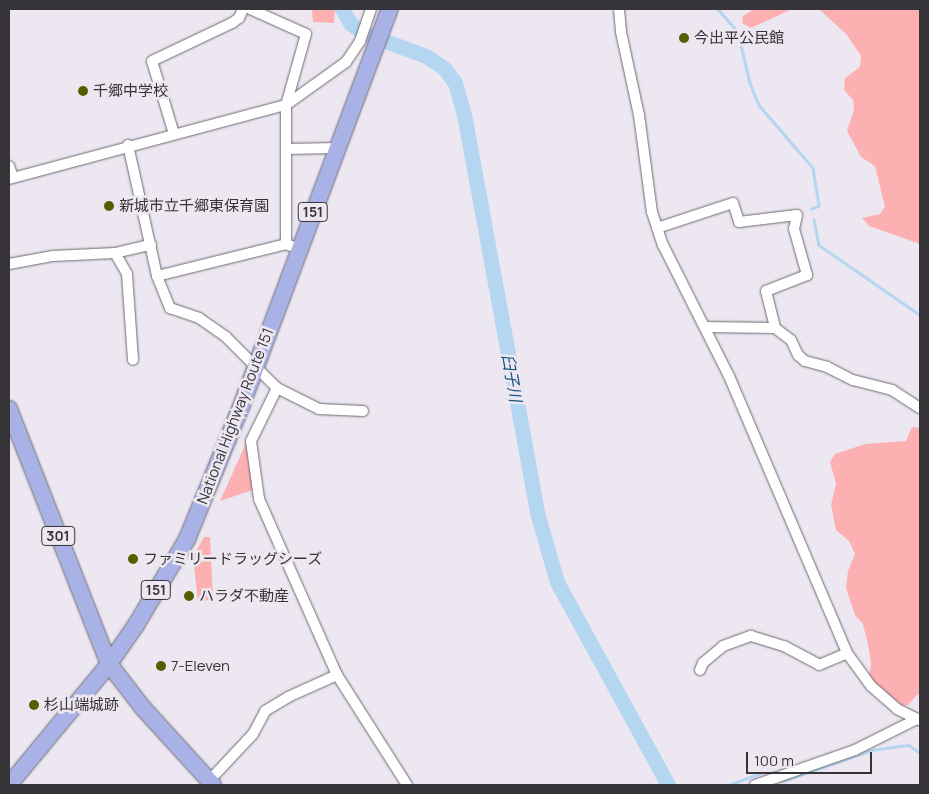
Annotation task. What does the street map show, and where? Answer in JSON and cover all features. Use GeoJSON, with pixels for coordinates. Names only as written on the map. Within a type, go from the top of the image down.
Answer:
{"type":"FeatureCollection","features":[{"type":"Feature","properties":{"kind":"highway","name":"National Highway Route 151"},"geometry":{"type":"LineString","coordinates":[[9,785],[109,664],[136,625],[187,539],[254,367],[292,246],[337,148],[390,9]]}},
{"type":"Feature","properties":{"kind":"highway","name":"301"},"geometry":{"type":"LineString","coordinates":[[9,409],[109,664],[143,708],[211,783]]}},
{"type":"Feature","properties":{"kind":"street"},"geometry":{"type":"LineString","coordinates":[[174,134],[152,61],[232,22],[239,18],[243,9]]}},
{"type":"Feature","properties":{"kind":"street"},"geometry":{"type":"LineString","coordinates":[[157,276],[292,246],[286,149],[286,105],[306,34],[250,9]]}},
{"type":"Feature","properties":{"kind":"street"},"geometry":{"type":"LineString","coordinates":[[619,9],[657,228],[705,327],[764,457],[847,653],[870,686],[897,709],[919,719]]}},
{"type":"Feature","properties":{"kind":"street"},"geometry":{"type":"LineString","coordinates":[[9,166],[11,178],[128,145],[286,105],[346,62],[360,41],[370,14]]}},
{"type":"Feature","properties":{"kind":"street"},"geometry":{"type":"LineString","coordinates":[[128,145],[157,276],[170,308],[199,318],[226,337],[276,388],[319,409],[362,411]]}},
{"type":"Feature","properties":{"kind":"street"},"geometry":{"type":"LineString","coordinates":[[286,149],[337,148]]}},
{"type":"Feature","properties":{"kind":"street"},"geometry":{"type":"LineString","coordinates":[[657,228],[733,203],[739,222],[797,215],[794,229],[807,275],[766,292],[775,328],[790,340],[798,355],[805,361],[827,367],[853,380],[892,390],[920,408]]}},
{"type":"Feature","properties":{"kind":"street"},"geometry":{"type":"LineString","coordinates":[[9,264],[53,256],[115,253],[151,245]]}},
{"type":"Feature","properties":{"kind":"street"},"geometry":{"type":"LineString","coordinates":[[115,253],[127,274],[134,360]]}},
{"type":"Feature","properties":{"kind":"street"},"geometry":{"type":"LineString","coordinates":[[705,327],[775,328]]}},
{"type":"Feature","properties":{"kind":"street"},"geometry":{"type":"LineString","coordinates":[[276,388],[251,441],[259,499],[337,675],[407,785]]}},
{"type":"Feature","properties":{"kind":"street"},"geometry":{"type":"LineString","coordinates":[[700,670],[703,662],[723,646],[744,637],[784,646],[819,665],[847,653]]}},
{"type":"Feature","properties":{"kind":"street"},"geometry":{"type":"LineString","coordinates":[[211,783],[253,734],[265,711],[288,696],[337,675]]}},
{"type":"Feature","properties":{"kind":"street"},"geometry":{"type":"LineString","coordinates":[[755,785],[855,750],[919,719]]}},
{"type":"Feature","properties":{"kind":"shaded area"},"geometry":{"type":"Polygon","coordinates":[[[312,9],[335,9],[334,23],[313,22],[312,9]]]}},
{"type":"Feature","properties":{"kind":"shaded area"},"geometry":{"type":"Polygon","coordinates":[[[754,9],[792,9],[751,28],[742,23],[743,16],[754,9]]]}},
{"type":"Feature","properties":{"kind":"shaded area"},"geometry":{"type":"Polygon","coordinates":[[[819,9],[920,9],[920,244],[869,226],[862,218],[880,214],[885,207],[875,166],[861,157],[847,131],[854,110],[853,100],[844,90],[845,78],[860,67],[861,56],[847,35],[819,9]]]}},
{"type":"Feature","properties":{"kind":"shaded area"},"geometry":{"type":"Polygon","coordinates":[[[912,427],[920,428],[920,695],[918,694],[908,705],[898,706],[868,679],[871,665],[863,624],[855,615],[846,588],[848,571],[855,554],[849,541],[836,530],[831,505],[836,484],[830,462],[835,454],[865,444],[906,441],[912,427]]]}},
{"type":"Feature","properties":{"kind":"shaded area"},"geometry":{"type":"Polygon","coordinates":[[[247,441],[253,490],[220,501],[247,441]]]}},
{"type":"Feature","properties":{"kind":"shaded area"},"geometry":{"type":"Polygon","coordinates":[[[204,537],[210,537],[213,599],[198,602],[193,557],[204,537]]]}},
{"type":"Feature","properties":{"kind":"waterway","name":"臼子川"},"geometry":{"type":"LineString","coordinates":[[342,9],[351,24],[364,33],[426,56],[445,69],[455,83],[464,114],[538,516],[557,582],[668,785]]}},
{"type":"Feature","properties":{"kind":"waterway"},"geometry":{"type":"LineString","coordinates":[[718,9],[738,32],[750,83],[759,105],[813,168],[819,206],[812,209]]}},
{"type":"Feature","properties":{"kind":"waterway"},"geometry":{"type":"LineString","coordinates":[[814,220],[819,245],[920,315]]}},
{"type":"Feature","properties":{"kind":"waterway"},"geometry":{"type":"LineString","coordinates":[[782,781],[872,750],[909,745],[920,753]]}},
{"type":"Feature","properties":{"kind":"waterway"},"geometry":{"type":"LineString","coordinates":[[729,785],[761,773]]}},
{"type":"Feature","properties":{"kind":"place","name":"今出平公民館"},"geometry":{"type":"Point","coordinates":[684,38]}},
{"type":"Feature","properties":{"kind":"place","name":"千郷中学校"},"geometry":{"type":"Point","coordinates":[83,91]}},
{"type":"Feature","properties":{"kind":"place","name":"新城市立千郷東保育園"},"geometry":{"type":"Point","coordinates":[109,206]}},
{"type":"Feature","properties":{"kind":"place","name":"ファミリードラッグシーズ"},"geometry":{"type":"Point","coordinates":[133,559]}},
{"type":"Feature","properties":{"kind":"place","name":"ハラダ不動産"},"geometry":{"type":"Point","coordinates":[189,596]}},
{"type":"Feature","properties":{"kind":"place","name":"7-Eleven"},"geometry":{"type":"Point","coordinates":[161,666]}},
{"type":"Feature","properties":{"kind":"place","name":"杉山端城跡"},"geometry":{"type":"Point","coordinates":[34,705]}}]}
